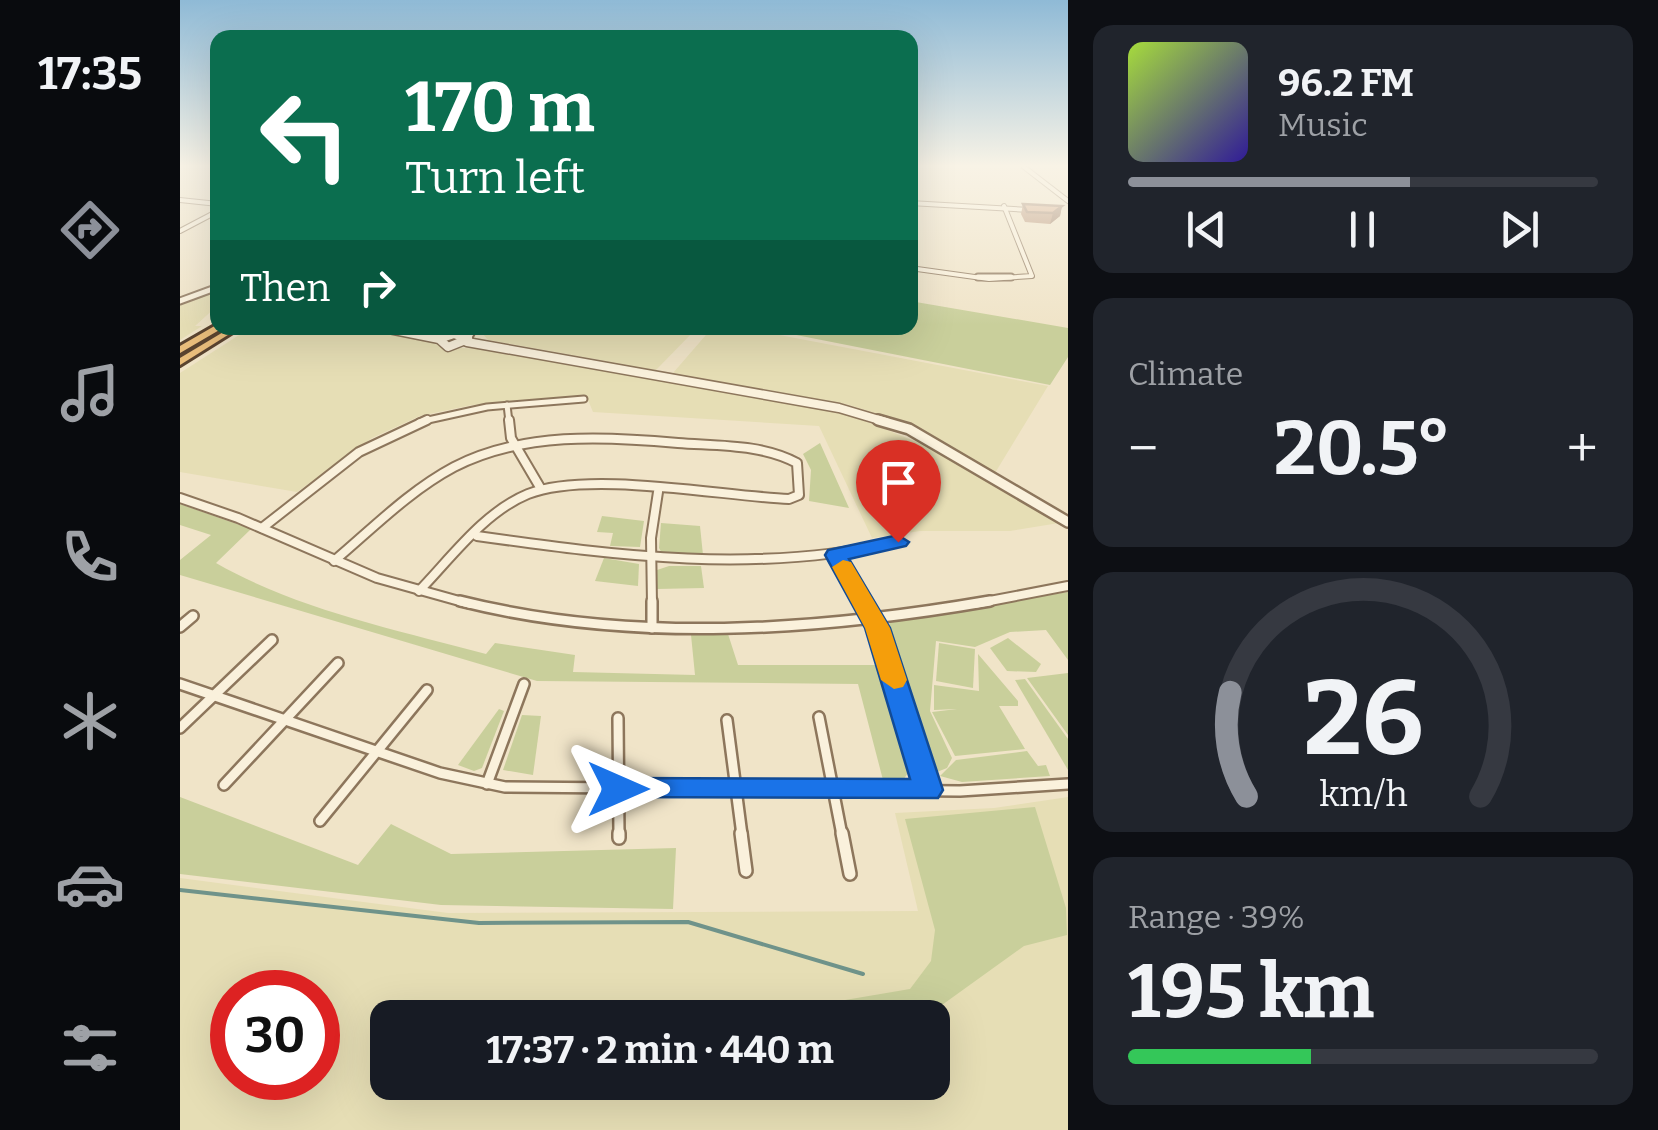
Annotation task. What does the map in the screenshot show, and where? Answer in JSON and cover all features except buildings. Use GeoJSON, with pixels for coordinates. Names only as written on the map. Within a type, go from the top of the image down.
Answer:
{"type":"FeatureCollection","features":[{"type":"Feature","properties":{"kind":"highway"},"geometry":{"type":"LineString","coordinates":[[180,350],[210,332]]}},
{"type":"Feature","properties":{"kind":"highway"},"geometry":{"type":"LineString","coordinates":[[180,362],[224,335]]}},
{"type":"Feature","properties":{"kind":"street"},"geometry":{"type":"LineString","coordinates":[[918,269],[989,279],[1032,276],[1009,220]]}},
{"type":"Feature","properties":{"kind":"street"},"geometry":{"type":"LineString","coordinates":[[180,301],[210,290]]}},
{"type":"Feature","properties":{"kind":"street"},"geometry":{"type":"LineString","coordinates":[[419,335],[439,339],[451,335]]}},
{"type":"Feature","properties":{"kind":"street"},"geometry":{"type":"LineString","coordinates":[[456,335],[485,346],[839,408],[909,430],[1068,522]]}},
{"type":"Feature","properties":{"kind":"street"},"geometry":{"type":"LineString","coordinates":[[439,339],[444,346],[466,342],[470,335]]}},
{"type":"Feature","properties":{"kind":"street"},"geometry":{"type":"LineString","coordinates":[[262,528],[395,432],[507,405],[584,399]]}},
{"type":"Feature","properties":{"kind":"street"},"geometry":{"type":"LineString","coordinates":[[507,405],[516,446],[541,489]]}},
{"type":"Feature","properties":{"kind":"street"},"geometry":{"type":"LineString","coordinates":[[334,561],[442,474],[482,455],[516,446],[569,439],[775,451],[793,457],[800,473],[798,495],[789,499],[541,489],[510,505],[419,592]]}},
{"type":"Feature","properties":{"kind":"street"},"geometry":{"type":"LineString","coordinates":[[652,628],[651,560],[658,492]]}},
{"type":"Feature","properties":{"kind":"street"},"geometry":{"type":"LineString","coordinates":[[180,498],[419,592],[539,617],[652,628],[873,618],[1068,586]]}},
{"type":"Feature","properties":{"kind":"street"},"geometry":{"type":"LineString","coordinates":[[477,536],[651,560],[836,555],[898,542]]}},
{"type":"Feature","properties":{"kind":"street"},"geometry":{"type":"LineString","coordinates":[[836,555],[873,618],[928,790]]}},
{"type":"Feature","properties":{"kind":"street"},"geometry":{"type":"LineString","coordinates":[[180,627],[193,616]]}},
{"type":"Feature","properties":{"kind":"street"},"geometry":{"type":"LineString","coordinates":[[180,728],[272,640]]}},
{"type":"Feature","properties":{"kind":"street"},"geometry":{"type":"LineString","coordinates":[[224,785],[338,664]]}},
{"type":"Feature","properties":{"kind":"street"},"geometry":{"type":"LineString","coordinates":[[180,684],[377,752],[487,784],[618,789],[928,790],[1068,784]]}},
{"type":"Feature","properties":{"kind":"street"},"geometry":{"type":"LineString","coordinates":[[487,784],[524,684]]}},
{"type":"Feature","properties":{"kind":"street"},"geometry":{"type":"LineString","coordinates":[[320,821],[428,690]]}},
{"type":"Feature","properties":{"kind":"street"},"geometry":{"type":"LineString","coordinates":[[819,717],[850,874]]}},
{"type":"Feature","properties":{"kind":"street"},"geometry":{"type":"LineString","coordinates":[[618,718],[618,838]]}},
{"type":"Feature","properties":{"kind":"street"},"geometry":{"type":"LineString","coordinates":[[726,720],[746,871]]}},
{"type":"Feature","properties":{"kind":"shaded area"},"geometry":{"type":"Polygon","coordinates":[[[210,294],[210,312],[195,326],[202,326],[180,340],[180,305],[210,294]]]}},
{"type":"Feature","properties":{"kind":"shaded area"},"geometry":{"type":"Polygon","coordinates":[[[239,335],[402,335],[441,347],[485,349],[840,411],[944,453],[1059,523],[1010,531],[920,531],[872,538],[819,426],[593,412],[586,395],[472,405],[420,416],[372,438],[297,492],[180,472],[180,373],[239,335]]]}},
{"type":"Feature","properties":{"kind":"shaded area"},"geometry":{"type":"Polygon","coordinates":[[[484,335],[690,335],[656,370],[488,340],[484,335]]]}},
{"type":"Feature","properties":{"kind":"shaded area"},"geometry":{"type":"Polygon","coordinates":[[[706,335],[779,335],[1048,386],[995,473],[917,426],[846,404],[673,373],[706,335]]]}},
{"type":"Feature","properties":{"kind":"shaded area"},"geometry":{"type":"Polygon","coordinates":[[[1068,797],[1068,1130],[180,1130],[180,878],[448,913],[918,911],[895,813],[994,808],[1068,797]]]}},
{"type":"Feature","properties":{"kind":"green space"},"geometry":{"type":"Polygon","coordinates":[[[918,302],[1068,328],[1068,357],[1050,385],[796,335],[918,335],[918,302]]]}},
{"type":"Feature","properties":{"kind":"green space"},"geometry":{"type":"Polygon","coordinates":[[[820,443],[849,508],[809,501],[811,470],[803,454],[820,443]]]}},
{"type":"Feature","properties":{"kind":"green space"},"geometry":{"type":"Polygon","coordinates":[[[180,504],[251,529],[216,563],[247,579],[348,617],[486,654],[495,643],[575,655],[573,672],[695,675],[691,635],[728,634],[738,665],[881,665],[909,771],[904,779],[883,780],[858,684],[537,681],[180,575],[180,560],[211,535],[180,525],[180,504]]]}},
{"type":"Feature","properties":{"kind":"green space"},"geometry":{"type":"Polygon","coordinates":[[[602,516],[644,521],[640,547],[610,546],[613,533],[597,532],[602,516]]]}},
{"type":"Feature","properties":{"kind":"green space"},"geometry":{"type":"Polygon","coordinates":[[[661,523],[700,526],[703,555],[663,555],[659,548],[661,523]]]}},
{"type":"Feature","properties":{"kind":"green space"},"geometry":{"type":"Polygon","coordinates":[[[604,558],[639,564],[638,586],[595,581],[604,558]]]}},
{"type":"Feature","properties":{"kind":"green space"},"geometry":{"type":"Polygon","coordinates":[[[701,566],[704,588],[657,589],[657,570],[701,566]]]}},
{"type":"Feature","properties":{"kind":"green space"},"geometry":{"type":"Polygon","coordinates":[[[1068,592],[1068,660],[1046,630],[1010,632],[975,647],[936,641],[930,711],[952,758],[947,768],[937,772],[930,767],[889,632],[890,622],[1068,592]]]}},
{"type":"Feature","properties":{"kind":"green space"},"geometry":{"type":"Polygon","coordinates":[[[1008,638],[1041,664],[1036,672],[1007,671],[990,648],[1008,638]]]}},
{"type":"Feature","properties":{"kind":"green space"},"geometry":{"type":"Polygon","coordinates":[[[939,643],[975,649],[973,688],[936,681],[939,643]]]}},
{"type":"Feature","properties":{"kind":"green space"},"geometry":{"type":"Polygon","coordinates":[[[978,654],[1018,701],[1018,706],[999,706],[1025,749],[955,756],[932,712],[957,709],[934,710],[934,685],[979,691],[978,654]]]}},
{"type":"Feature","properties":{"kind":"green space"},"geometry":{"type":"Polygon","coordinates":[[[1068,673],[1068,735],[1027,678],[1068,673]]]}},
{"type":"Feature","properties":{"kind":"green space"},"geometry":{"type":"Polygon","coordinates":[[[1025,679],[1068,739],[1068,770],[1015,680],[1025,679]]]}},
{"type":"Feature","properties":{"kind":"green space"},"geometry":{"type":"Polygon","coordinates":[[[499,709],[504,711],[482,768],[474,771],[458,765],[499,709]]]}},
{"type":"Feature","properties":{"kind":"green space"},"geometry":{"type":"Polygon","coordinates":[[[522,715],[541,716],[533,775],[503,770],[522,715]]]}},
{"type":"Feature","properties":{"kind":"green space"},"geometry":{"type":"Polygon","coordinates":[[[1027,751],[1038,766],[1046,765],[1050,776],[962,782],[940,776],[956,760],[1027,751]]]}},
{"type":"Feature","properties":{"kind":"green space"},"geometry":{"type":"Polygon","coordinates":[[[180,797],[358,865],[391,824],[451,854],[676,848],[673,909],[441,905],[180,874],[180,797]]]}},
{"type":"Feature","properties":{"kind":"green space"},"geometry":{"type":"Polygon","coordinates":[[[1035,807],[1066,908],[1067,935],[1024,946],[949,1000],[845,1000],[910,989],[931,961],[935,930],[905,819],[1035,807]]]}},
{"type":"Feature","properties":{"kind":"waterway"},"geometry":{"type":"LineString","coordinates":[[180,890],[479,923],[688,922],[863,974]]}},
{"type":"Feature","properties":{"kind":"slow traffic"},"geometry":{"type":"LineString","coordinates":[[843,567],[878,628],[894,680]]}},
{"type":"Feature","properties":{"kind":"route"},"geometry":{"type":"LineString","coordinates":[[618,789],[928,790],[878,628],[836,555],[898,542]]}}]}
